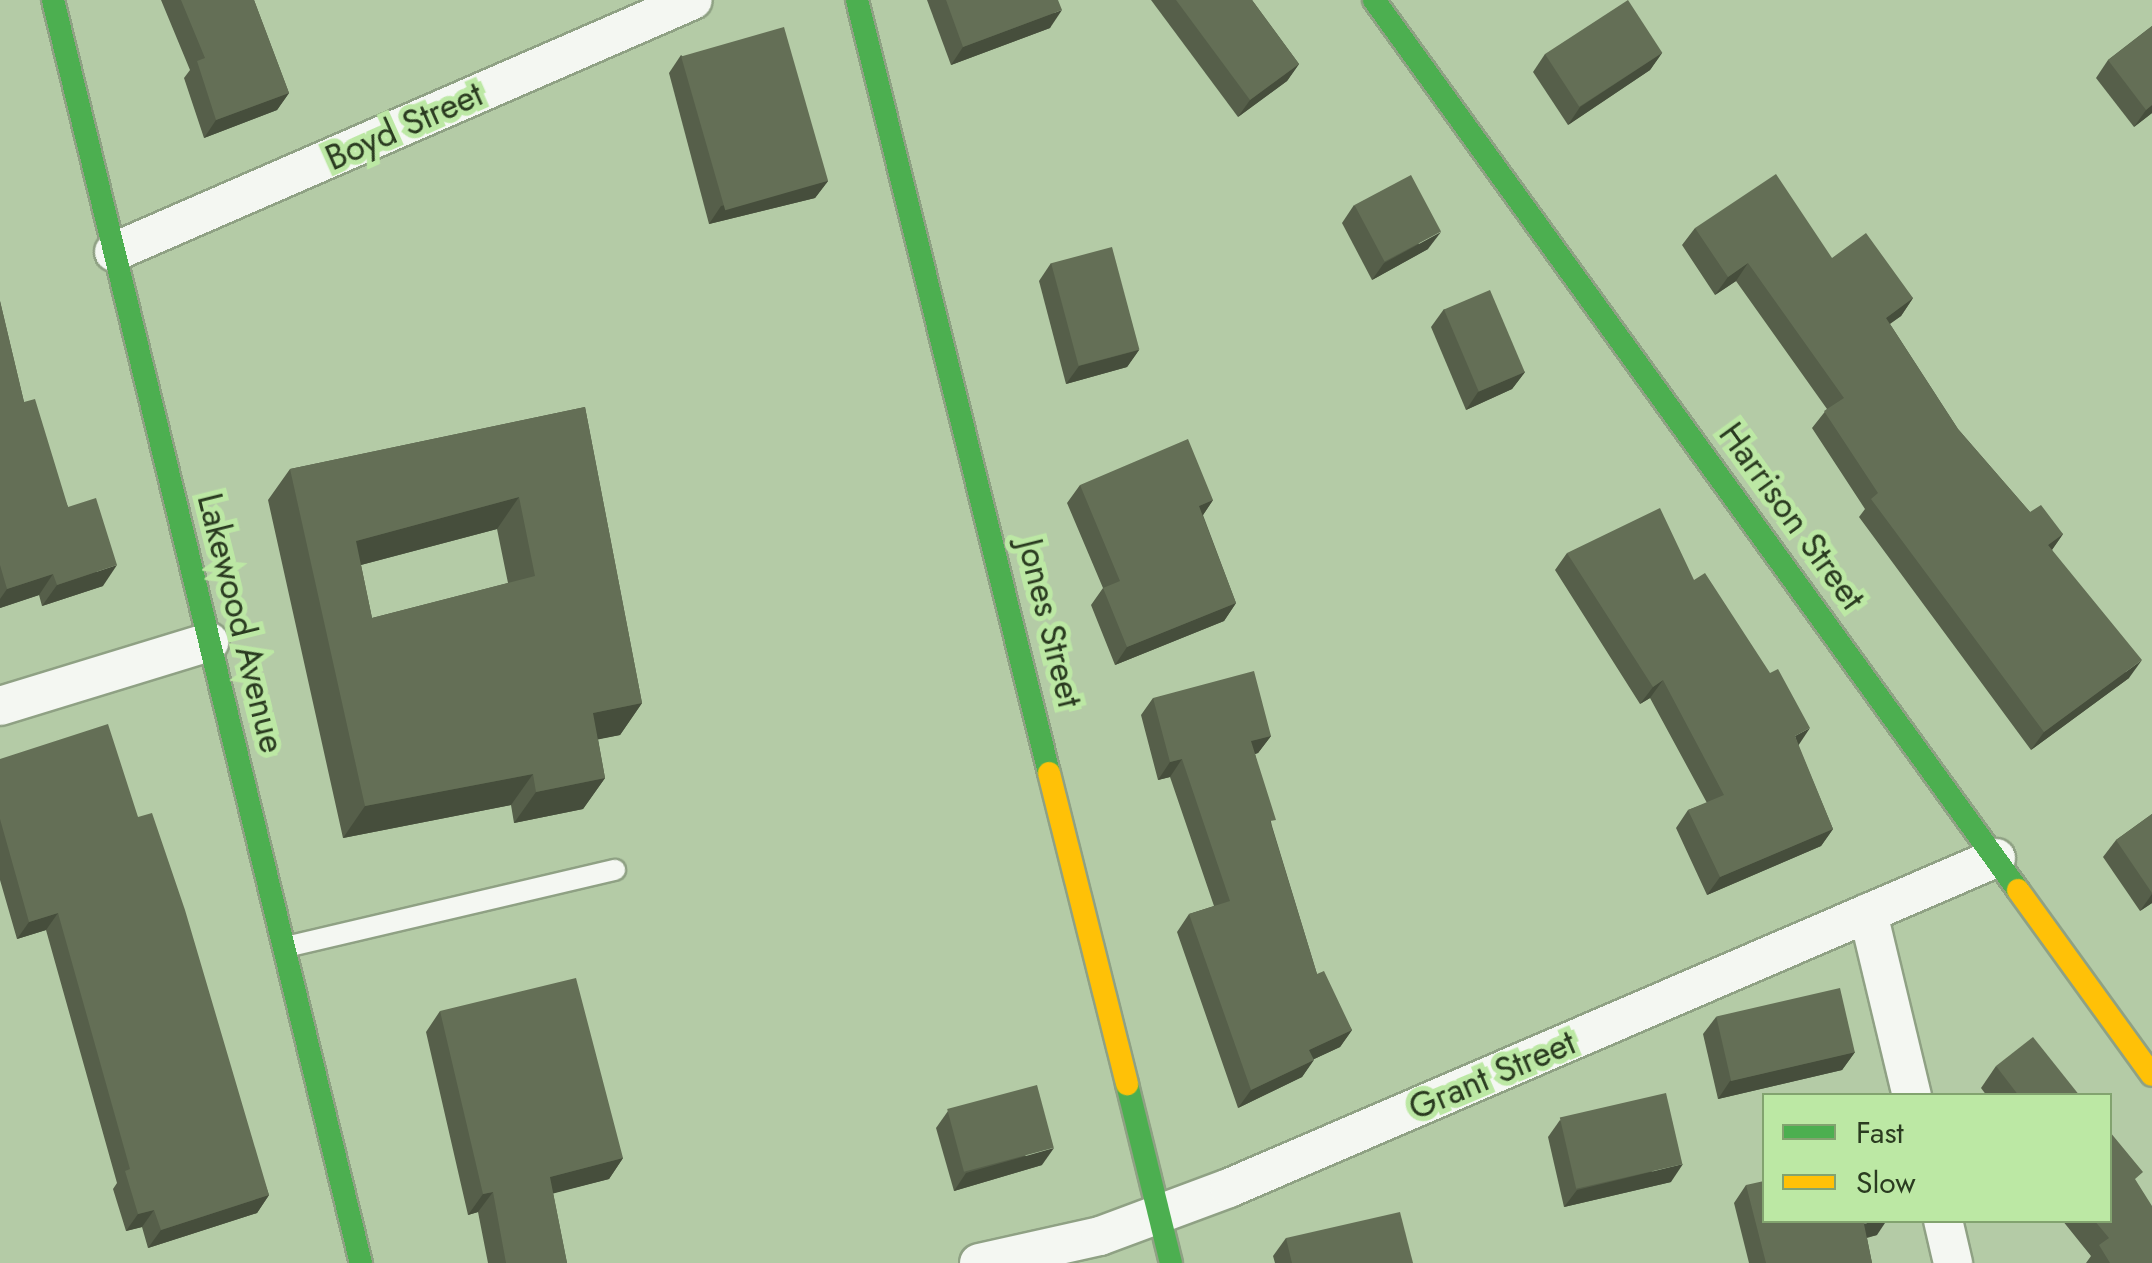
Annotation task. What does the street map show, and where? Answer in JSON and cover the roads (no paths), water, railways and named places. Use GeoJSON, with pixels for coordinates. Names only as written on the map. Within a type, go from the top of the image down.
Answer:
{"type":"FeatureCollection","features":[{"type":"Feature","properties":{"kind":"street","name":"Lakewood Avenue"},"geometry":{"type":"LineString","coordinates":[[53,0],[362,1263]]}},
{"type":"Feature","properties":{"kind":"street","name":"Boyd Street"},"geometry":{"type":"LineString","coordinates":[[114,252],[693,0]]}},
{"type":"Feature","properties":{"kind":"street","name":"Jones Street"},"geometry":{"type":"LineString","coordinates":[[857,0],[1171,1263]]}},
{"type":"Feature","properties":{"kind":"street","name":"Harrison Street"},"geometry":{"type":"LineString","coordinates":[[1374,0],[2152,1075]]}},
{"type":"Feature","properties":{"kind":"street"},"geometry":{"type":"LineString","coordinates":[[0,706],[209,642]]}},
{"type":"Feature","properties":{"kind":"street","name":"Grant Street"},"geometry":{"type":"LineString","coordinates":[[979,1263],[1160,1216],[1996,858]]}},
{"type":"Feature","properties":{"kind":"street"},"geometry":{"type":"LineString","coordinates":[[1868,913],[1911,1093]]}},
{"type":"Feature","properties":{"kind":"street"},"geometry":{"type":"LineString","coordinates":[[1944,1223],[1953,1263]]}},
{"type":"Feature","properties":{"kind":"lane"},"geometry":{"type":"LineString","coordinates":[[284,948],[614,870]]}}]}
